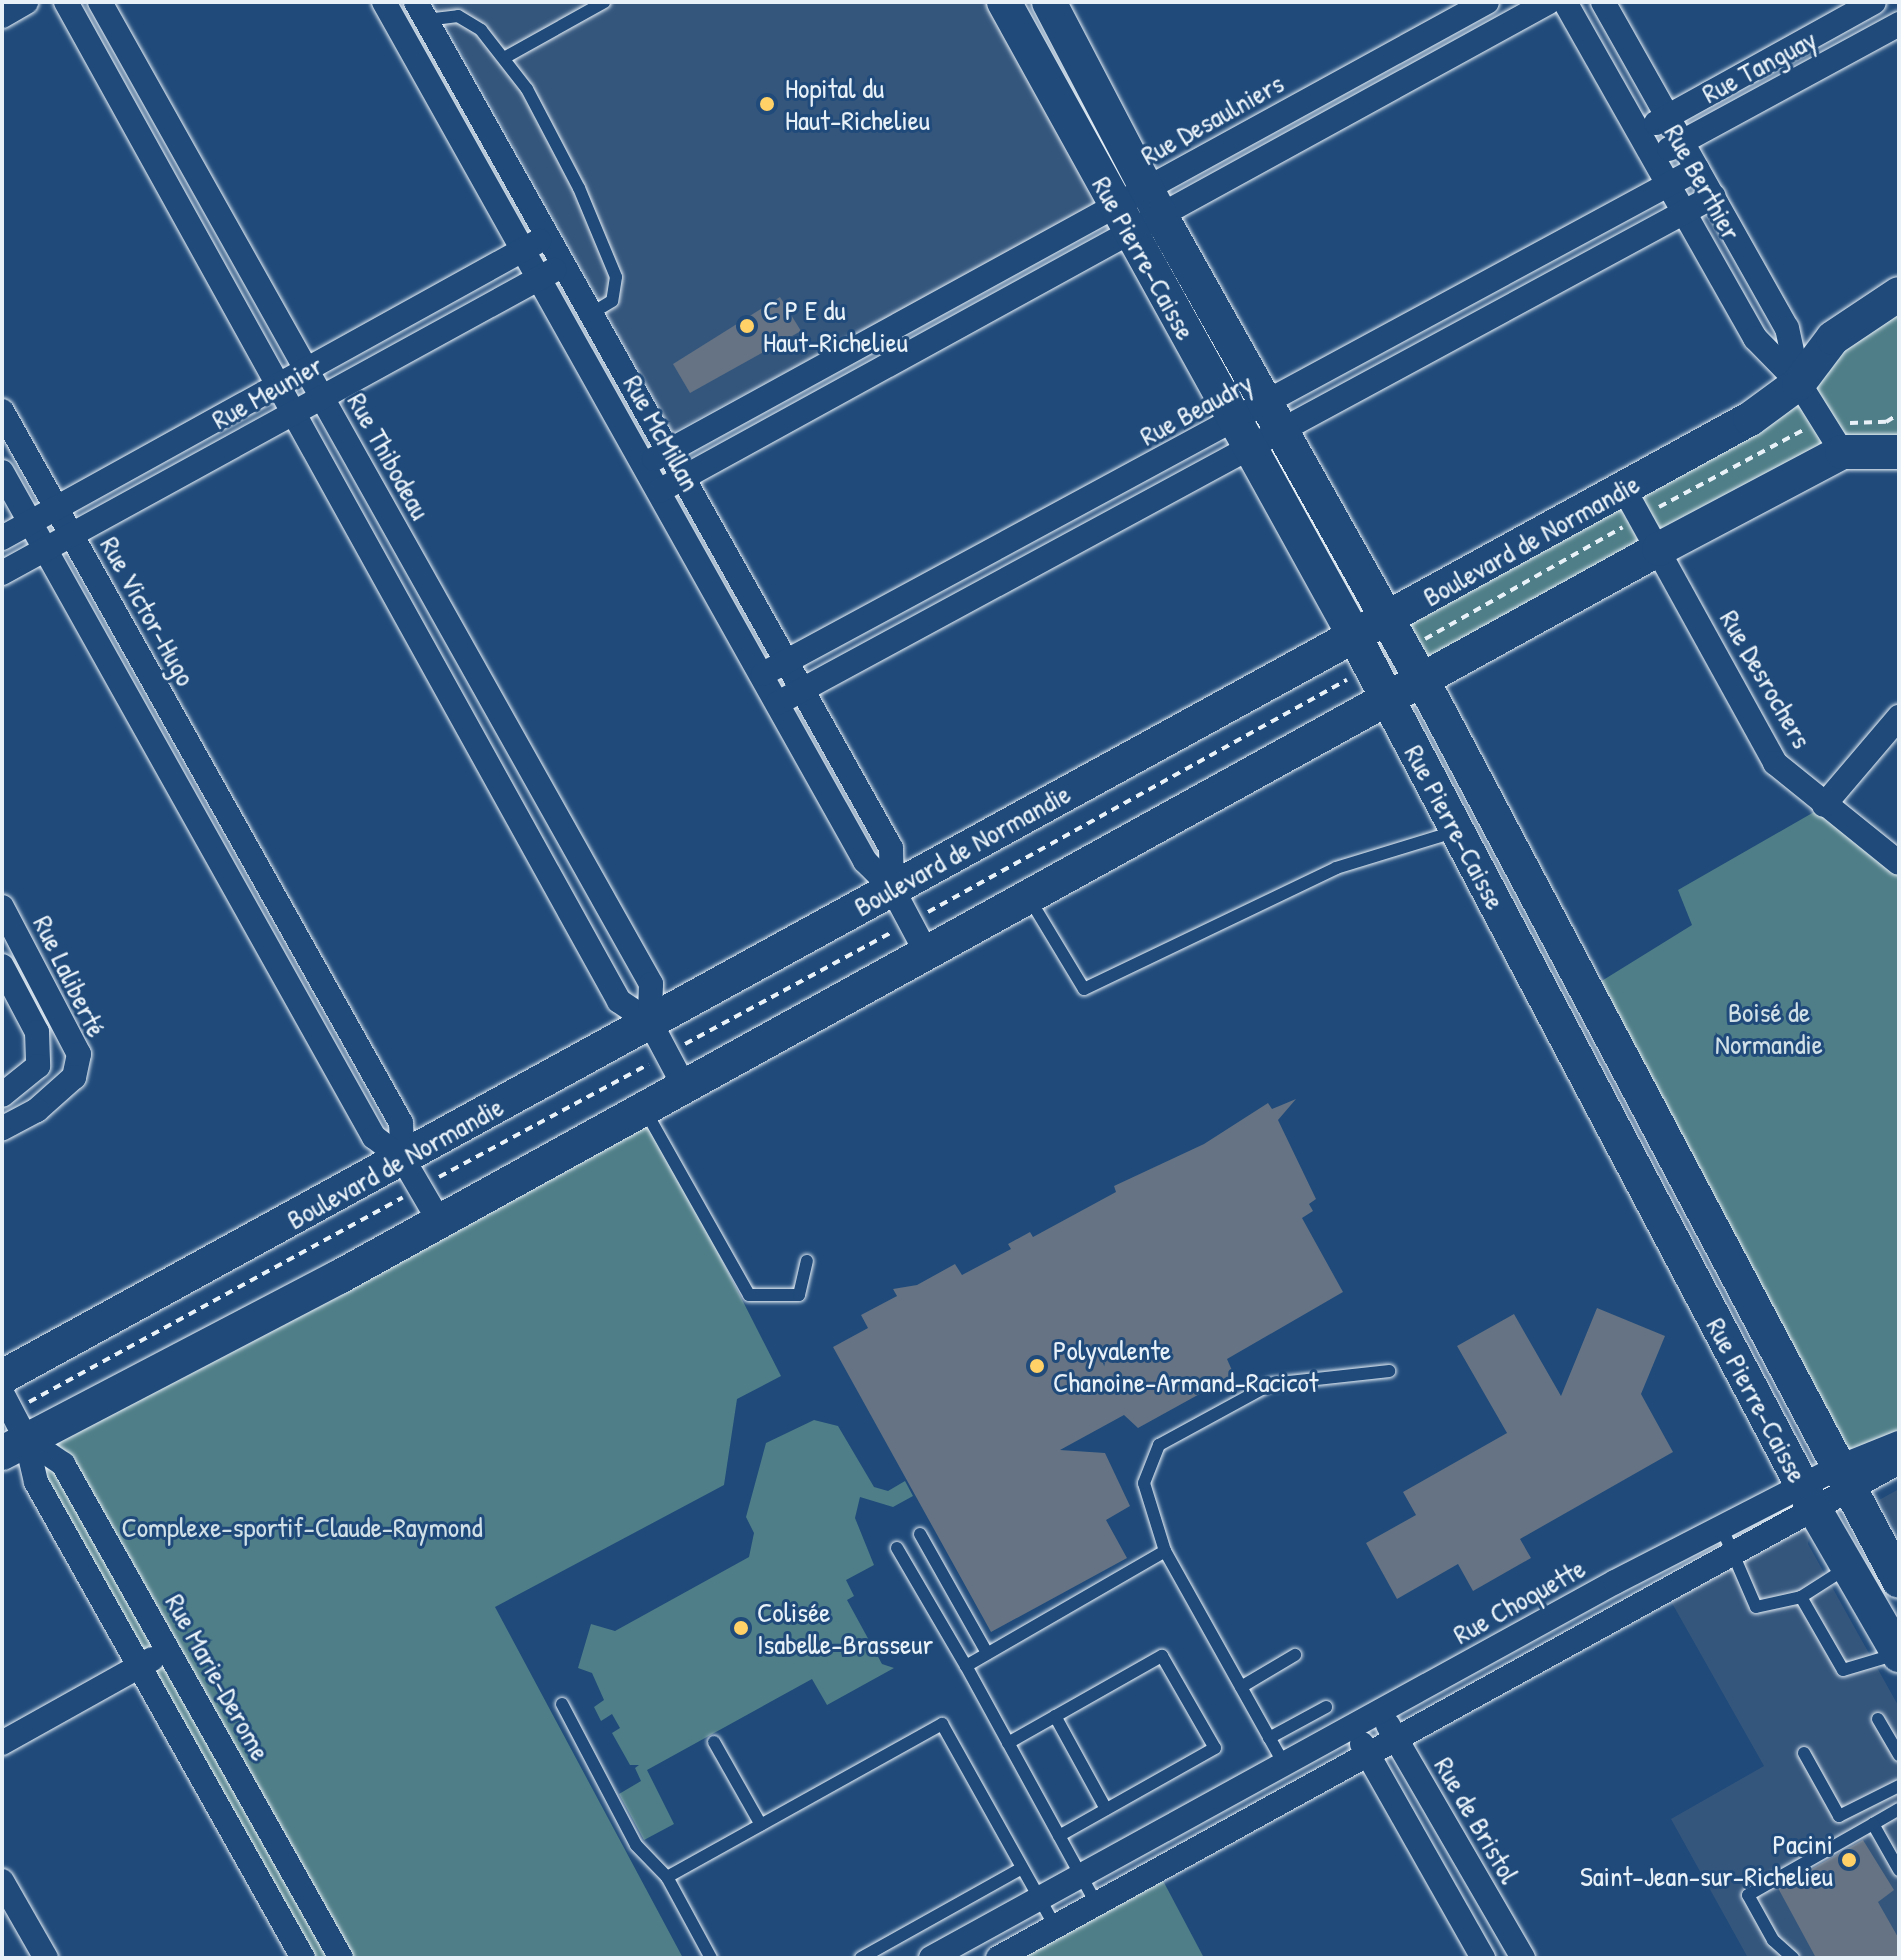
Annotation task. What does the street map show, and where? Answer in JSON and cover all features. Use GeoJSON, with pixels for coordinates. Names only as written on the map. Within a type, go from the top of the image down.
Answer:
{"type":"FeatureCollection","features":[{"type":"Feature","properties":{"kind":"street"},"geometry":{"type":"LineString","coordinates":[[2,16],[26,2]]}},
{"type":"Feature","properties":{"kind":"street","name":"Rue Thibodeau"},"geometry":{"type":"LineString","coordinates":[[66,2],[619,1001],[650,1022],[684,1086]]}},
{"type":"Feature","properties":{"kind":"street","name":"Rue Thibodeau"},"geometry":{"type":"LineString","coordinates":[[100,2],[651,984],[650,1022]]}},
{"type":"Feature","properties":{"kind":"street","name":"Rue McMillan"},"geometry":{"type":"LineString","coordinates":[[384,2],[536,243]]}},
{"type":"Feature","properties":{"kind":"street","name":"Rue Pierre-Caisse"},"geometry":{"type":"LineString","coordinates":[[1004,2],[1122,221],[1371,667],[1808,1498],[1898,1654]]}},
{"type":"Feature","properties":{"kind":"street","name":"Rue Pierre-Caisse"},"geometry":{"type":"LineString","coordinates":[[1049,2],[1154,203],[1413,664],[1899,1581]]}},
{"type":"Feature","properties":{"kind":"street","name":"Rue Desaulniers"},"geometry":{"type":"LineString","coordinates":[[659,491],[922,345],[1154,203],[1375,62],[1487,2]]}},
{"type":"Feature","properties":{"kind":"street","name":"Rue Desaulniers"},"geometry":{"type":"LineString","coordinates":[[1154,203],[1389,89],[1549,2]]}},
{"type":"Feature","properties":{"kind":"street","name":"Rue Berthier"},"geometry":{"type":"LineString","coordinates":[[1565,2],[1755,338],[1799,383],[1834,438]]}},
{"type":"Feature","properties":{"kind":"street","name":"Rue Berthier"},"geometry":{"type":"LineString","coordinates":[[1603,2],[1787,328],[1799,383]]}},
{"type":"Feature","properties":{"kind":"street","name":"Rue Tanguay"},"geometry":{"type":"LineString","coordinates":[[1640,133],[1876,2],[1896,26],[1653,157]]}},
{"type":"Feature","properties":{"kind":"street","name":"Rue McMillan"},"geometry":{"type":"LineString","coordinates":[[421,11],[551,272],[579,321],[669,451],[789,660],[891,848],[892,888]]}},
{"type":"Feature","properties":{"kind":"street"},"geometry":{"type":"LineString","coordinates":[[1375,62],[1389,89]]}},
{"type":"Feature","properties":{"kind":"street"},"geometry":{"type":"LineString","coordinates":[[153,162],[180,148]]}},
{"type":"Feature","properties":{"kind":"street","name":"Rue Beaudry"},"geometry":{"type":"LineString","coordinates":[[1274,418],[1428,317],[1697,169]]}},
{"type":"Feature","properties":{"kind":"street","name":"Rue Beaudry"},"geometry":{"type":"LineString","coordinates":[[763,674],[990,551],[1274,418],[1442,344],[1684,209],[1714,196]]}},
{"type":"Feature","properties":{"kind":"street","name":"Rue Desaulniers"},"geometry":{"type":"LineString","coordinates":[[645,464],[910,321],[1122,221]]}},
{"type":"Feature","properties":{"kind":"street","name":"Rue Meunier"},"geometry":{"type":"LineString","coordinates":[[2,538],[279,388],[536,243]]}},
{"type":"Feature","properties":{"kind":"street"},"geometry":{"type":"LineString","coordinates":[[1533,258],[1547,285]]}},
{"type":"Feature","properties":{"kind":"street","name":"Rue Meunier"},"geometry":{"type":"LineString","coordinates":[[2,573],[551,272]]}},
{"type":"Feature","properties":{"kind":"street","name":"Boulevard de Normandie"},"geometry":{"type":"LineString","coordinates":[[11,1424],[339,1277],[438,1219],[645,1109],[1027,895],[1371,667],[1387,620],[1632,503],[1799,383],[1833,338],[1899,294]]}},
{"type":"Feature","properties":{"kind":"street"},"geometry":{"type":"LineString","coordinates":[[1428,317],[1442,344]]}},
{"type":"Feature","properties":{"kind":"street","name":"Rue McMillan"},"geometry":{"type":"LineString","coordinates":[[579,321],[659,491],[865,861],[892,888],[926,952]]}},
{"type":"Feature","properties":{"kind":"street","name":"Rue Victor-Hugo"},"geometry":{"type":"LineString","coordinates":[[2,411],[401,1123],[411,1174]]}},
{"type":"Feature","properties":{"kind":"street","name":"Rue Beaudry"},"geometry":{"type":"LineString","coordinates":[[778,703],[1006,580],[1242,435]]}},
{"type":"Feature","properties":{"kind":"street","name":"Boulevard de Normandie"},"geometry":{"type":"LineString","coordinates":[[2,1377],[411,1174],[650,1022],[892,888],[1371,667],[1413,664],[1659,549],[1834,438],[1899,452]]}},
{"type":"Feature","properties":{"kind":"street","name":"Rue Victor-Hugo"},"geometry":{"type":"LineString","coordinates":[[2,472],[374,1137],[411,1174],[438,1219]]}},
{"type":"Feature","properties":{"kind":"street","name":"Rue Desrochers"},"geometry":{"type":"LineString","coordinates":[[1632,503],[1775,763],[1899,863]]}},
{"type":"Feature","properties":{"kind":"street"},"geometry":{"type":"LineString","coordinates":[[990,551],[1006,580]]}},
{"type":"Feature","properties":{"kind":"street"},"geometry":{"type":"LineString","coordinates":[[445,685],[475,669]]}},
{"type":"Feature","properties":{"kind":"street"},"geometry":{"type":"LineString","coordinates":[[1824,805],[1899,717]]}},
{"type":"Feature","properties":{"kind":"street"},"geometry":{"type":"LineString","coordinates":[[1457,831],[1492,812]]}},
{"type":"Feature","properties":{"kind":"street"},"geometry":{"type":"LineString","coordinates":[[217,855],[242,841]]}},
{"type":"Feature","properties":{"kind":"street"},"geometry":{"type":"LineString","coordinates":[[1495,904],[1530,886]]}},
{"type":"Feature","properties":{"kind":"street","name":"Rue Laliberté"},"geometry":{"type":"LineString","coordinates":[[2,907],[66,1024],[79,1054],[75,1073],[37,1110],[2,1129]]}},
{"type":"Feature","properties":{"kind":"street","name":"Rue Laliberté"},"geometry":{"type":"LineString","coordinates":[[2,966],[37,1032],[38,1066],[75,1073]]}},
{"type":"Feature","properties":{"kind":"street"},"geometry":{"type":"LineString","coordinates":[[1553,1013],[1588,996]]}},
{"type":"Feature","properties":{"kind":"street"},"geometry":{"type":"LineString","coordinates":[[2,1095],[38,1066]]}},
{"type":"Feature","properties":{"kind":"street"},"geometry":{"type":"LineString","coordinates":[[1618,1137],[1653,1120]]}},
{"type":"Feature","properties":{"kind":"street"},"geometry":{"type":"LineString","coordinates":[[11,1424],[36,1482],[303,1958]]}},
{"type":"Feature","properties":{"kind":"street","name":"Rue Marie-Derome"},"geometry":{"type":"LineString","coordinates":[[11,1424],[63,1464],[341,1958]]}},
{"type":"Feature","properties":{"kind":"street","name":"Rue Choquette"},"geometry":{"type":"LineString","coordinates":[[998,1958],[1735,1552],[1808,1498],[1843,1480],[1899,1443]]}},
{"type":"Feature","properties":{"kind":"street","name":"Rue Choquette"},"geometry":{"type":"LineString","coordinates":[[1843,1480],[1899,1462]]}},
{"type":"Feature","properties":{"kind":"street","name":"Rue Choquette"},"geometry":{"type":"LineString","coordinates":[[931,1958],[1721,1526],[1808,1498]]}},
{"type":"Feature","properties":{"kind":"street"},"geometry":{"type":"LineString","coordinates":[[2,1743],[168,1650]]}},
{"type":"Feature","properties":{"kind":"street","name":"Rue de Bristol"},"geometry":{"type":"LineString","coordinates":[[1381,1712],[1523,1958]]}},
{"type":"Feature","properties":{"kind":"street"},"geometry":{"type":"LineString","coordinates":[[1351,1727],[1483,1958]]}},
{"type":"Feature","properties":{"kind":"street"},"geometry":{"type":"LineString","coordinates":[[1175,1824],[1190,1853]]}},
{"type":"Feature","properties":{"kind":"street"},"geometry":{"type":"LineString","coordinates":[[2,1881],[46,1958]]}},
{"type":"Feature","properties":{"kind":"lane"},"geometry":{"type":"LineString","coordinates":[[504,58],[604,2]]}},
{"type":"Feature","properties":{"kind":"lane"},"geometry":{"type":"LineString","coordinates":[[421,11],[458,16],[481,30],[504,58],[579,188],[616,277],[612,301],[579,321]]}},
{"type":"Feature","properties":{"kind":"lane"},"geometry":{"type":"LineString","coordinates":[[910,321],[922,345]]}},
{"type":"Feature","properties":{"kind":"lane"},"geometry":{"type":"LineString","coordinates":[[1027,895],[1084,989],[1336,868],[1457,831]]}},
{"type":"Feature","properties":{"kind":"lane"},"geometry":{"type":"LineString","coordinates":[[645,1109],[749,1295],[799,1295],[807,1261]]}},
{"type":"Feature","properties":{"kind":"lane"},"geometry":{"type":"LineString","coordinates":[[1284,1764],[1165,1551],[1144,1483],[1159,1445],[1271,1384],[1389,1371]]}},
{"type":"Feature","properties":{"kind":"lane"},"geometry":{"type":"LineString","coordinates":[[1721,1526],[1735,1552],[1738,1574],[1756,1607],[1801,1597],[1848,1567]]}},
{"type":"Feature","properties":{"kind":"lane"},"geometry":{"type":"LineString","coordinates":[[920,1534],[987,1653]]}},
{"type":"Feature","properties":{"kind":"lane"},"geometry":{"type":"LineString","coordinates":[[897,1548],[966,1666],[1097,1905]]}},
{"type":"Feature","properties":{"kind":"lane"},"geometry":{"type":"LineString","coordinates":[[966,1666],[1165,1551]]}},
{"type":"Feature","properties":{"kind":"lane"},"geometry":{"type":"LineString","coordinates":[[1615,1582],[1629,1608]]}},
{"type":"Feature","properties":{"kind":"lane"},"geometry":{"type":"LineString","coordinates":[[1801,1597],[1843,1670],[1898,1654]]}},
{"type":"Feature","properties":{"kind":"lane"},"geometry":{"type":"LineString","coordinates":[[1241,1687],[1295,1655]]}},
{"type":"Feature","properties":{"kind":"lane"},"geometry":{"type":"LineString","coordinates":[[1008,1743],[1162,1656],[1215,1748],[1059,1836]]}},
{"type":"Feature","properties":{"kind":"lane"},"geometry":{"type":"LineString","coordinates":[[562,1704],[636,1845],[667,1877],[711,1958]]}},
{"type":"Feature","properties":{"kind":"lane"},"geometry":{"type":"LineString","coordinates":[[1269,1738],[1326,1707]]}},
{"type":"Feature","properties":{"kind":"lane"},"geometry":{"type":"LineString","coordinates":[[1055,1716],[1106,1809]]}},
{"type":"Feature","properties":{"kind":"lane"},"geometry":{"type":"LineString","coordinates":[[1878,1719],[1899,1755]]}},
{"type":"Feature","properties":{"kind":"lane"},"geometry":{"type":"LineString","coordinates":[[667,1877],[942,1724],[1056,1928]]}},
{"type":"Feature","properties":{"kind":"lane"},"geometry":{"type":"LineString","coordinates":[[714,1742],[761,1825]]}},
{"type":"Feature","properties":{"kind":"lane"},"geometry":{"type":"LineString","coordinates":[[1804,1753],[1839,1816],[1899,1786]]}},
{"type":"Feature","properties":{"kind":"lane"},"geometry":{"type":"LineString","coordinates":[[1793,1958],[1773,1940],[1748,1895],[1899,1809]]}},
{"type":"Feature","properties":{"kind":"lane"},"geometry":{"type":"LineString","coordinates":[[1873,1824],[1899,1870]]}},
{"type":"Feature","properties":{"kind":"lane"},"geometry":{"type":"LineString","coordinates":[[861,1958],[1022,1868]]}},
{"type":"Feature","properties":{"kind":"path"},"geometry":{"type":"LineString","coordinates":[[1413,664],[1632,503],[1813,425],[1834,438],[1886,422],[1899,414]]}},
{"type":"Feature","properties":{"kind":"path"},"geometry":{"type":"LineString","coordinates":[[11,1424],[411,1174],[667,1054],[1371,667]]}},
{"type":"Feature","properties":{"kind":"shaded area","name":"Hopital du Haut-Richelieu"},"geometry":{"type":"Polygon","coordinates":[[[434,2],[990,2],[1096,206],[673,432],[434,2]]]}},
{"type":"Feature","properties":{"kind":"shaded area"},"geometry":{"type":"Polygon","coordinates":[[[1899,1489],[1899,1536],[1879,1500],[1899,1489]]]}},
{"type":"Feature","properties":{"kind":"shaded area"},"geometry":{"type":"Polygon","coordinates":[[[1815,1510],[1808,1544],[1899,1707],[1899,1958],[1748,1958],[1671,1819],[1764,1766],[1664,1589],[1815,1510]]]}},
{"type":"Feature","properties":{"kind":"green space"},"geometry":{"type":"Polygon","coordinates":[[[1899,294],[1899,452],[1842,452],[1421,678],[1387,620],[1750,419],[1899,294]]]}},
{"type":"Feature","properties":{"kind":"green space","name":"Boisé de Normandie"},"geometry":{"type":"Polygon","coordinates":[[[1821,808],[1899,875],[1899,1445],[1841,1467],[1600,982],[1692,925],[1678,890],[1821,808]]]}},
{"type":"Feature","properties":{"kind":"green space","name":"Complexe-sportif-Claude-Raymond"},"geometry":{"type":"Polygon","coordinates":[[[645,1109],[781,1376],[737,1399],[724,1485],[495,1607],[683,1958],[312,1958],[21,1445],[645,1109]]]}},
{"type":"Feature","properties":{"kind":"green space","name":"Colisée Isabelle-Brasseur"},"geometry":{"type":"Polygon","coordinates":[[[814,1420],[838,1426],[874,1487],[888,1491],[905,1481],[913,1496],[893,1507],[860,1497],[855,1518],[874,1565],[846,1580],[854,1596],[847,1600],[882,1664],[894,1668],[827,1705],[812,1679],[647,1770],[674,1824],[644,1840],[619,1794],[641,1781],[635,1768],[639,1765],[630,1765],[612,1733],[620,1728],[612,1714],[601,1721],[594,1707],[604,1700],[592,1673],[578,1668],[591,1624],[615,1631],[749,1557],[754,1533],[746,1517],[766,1443],[814,1420]]]}},
{"type":"Feature","properties":{"kind":"green space"},"geometry":{"type":"Polygon","coordinates":[[[1160,1875],[1204,1958],[1008,1958],[1160,1875]]]}},
{"type":"Feature","properties":{"kind":"building"},"geometry":{"type":"Polygon","coordinates":[[[780,297],[801,331],[690,393],[673,364],[780,297]]]}},
{"type":"Feature","properties":{"kind":"building","name":"Polyvalente Chanoine-Armand-Racicot"},"geometry":{"type":"Polygon","coordinates":[[[1296,1099],[1278,1120],[1316,1199],[1309,1204],[1313,1211],[1302,1218],[1343,1292],[1227,1359],[1234,1375],[1138,1428],[1124,1415],[1060,1450],[1105,1453],[1130,1506],[1106,1520],[1127,1558],[991,1632],[833,1347],[868,1328],[861,1315],[897,1296],[893,1289],[917,1285],[955,1264],[962,1275],[1011,1249],[1008,1244],[1030,1232],[1033,1237],[1116,1192],[1114,1186],[1204,1144],[1268,1103],[1272,1109],[1296,1099]]]}},
{"type":"Feature","properties":{"kind":"building"},"geometry":{"type":"Polygon","coordinates":[[[1597,1308],[1665,1336],[1641,1394],[1673,1452],[1520,1539],[1531,1558],[1473,1591],[1458,1564],[1397,1599],[1366,1543],[1416,1515],[1403,1492],[1507,1433],[1457,1346],[1514,1314],[1561,1396],[1597,1308]]]}},
{"type":"Feature","properties":{"kind":"building"},"geometry":{"type":"Polygon","coordinates":[[[1863,1840],[1894,1890],[1878,1902],[1899,1939],[1899,1958],[1816,1958],[1778,1888],[1863,1840]]]}},
{"type":"Feature","properties":{"kind":"place","name":"Hopital du Haut-Richelieu"},"geometry":{"type":"Point","coordinates":[767,104]}},
{"type":"Feature","properties":{"kind":"place","name":"C P E du Haut-Richelieu"},"geometry":{"type":"Point","coordinates":[747,326]}},
{"type":"Feature","properties":{"kind":"place","name":"Polyvalente Chanoine-Armand-Racicot"},"geometry":{"type":"Point","coordinates":[1037,1366]}},
{"type":"Feature","properties":{"kind":"place","name":"Colisée Isabelle-Brasseur"},"geometry":{"type":"Point","coordinates":[741,1628]}},
{"type":"Feature","properties":{"kind":"place","name":"Pacini Saint-Jean-sur-Richelieu"},"geometry":{"type":"Point","coordinates":[1849,1860]}}]}
